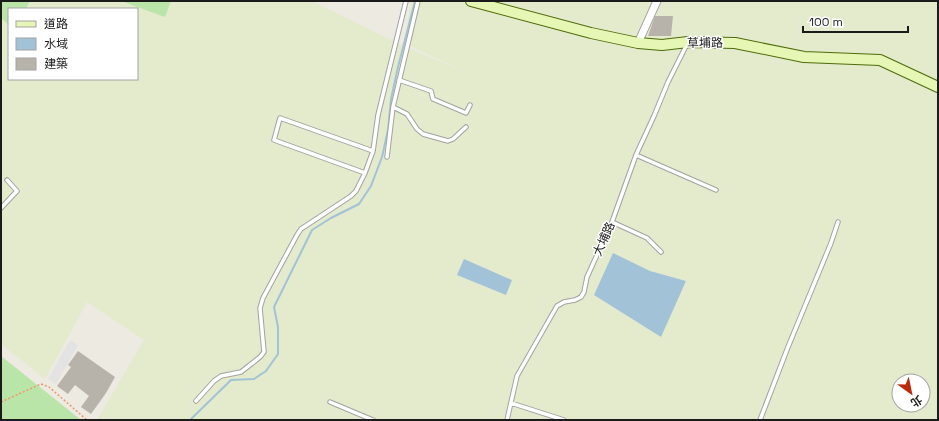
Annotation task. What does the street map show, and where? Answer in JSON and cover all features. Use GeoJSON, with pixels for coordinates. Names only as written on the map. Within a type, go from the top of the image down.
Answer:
{"type":"FeatureCollection","features":[{"type":"Feature","properties":{"kind":"street","name":"草埔路"},"geometry":{"type":"LineString","coordinates":[[471,1],[591,33],[638,43],[662,45],[688,42],[735,42],[804,57],[880,60],[938,87]]}},
{"type":"Feature","properties":{"kind":"street"},"geometry":{"type":"LineString","coordinates":[[638,43],[657,1]]}},
{"type":"Feature","properties":{"kind":"lane"},"geometry":{"type":"LineString","coordinates":[[196,402],[214,381],[221,376],[241,372],[264,352],[260,308],[263,298],[297,235],[301,229],[309,223],[351,196],[365,173],[373,151],[378,115],[406,1]]}},
{"type":"Feature","properties":{"kind":"lane"},"geometry":{"type":"LineString","coordinates":[[387,157],[392,107],[418,1]]}},
{"type":"Feature","properties":{"kind":"lane","name":"大埔路"},"geometry":{"type":"LineString","coordinates":[[507,420],[517,376],[557,306],[564,302],[576,300],[584,292],[587,277],[612,222],[636,155],[668,82],[688,42]]}},
{"type":"Feature","properties":{"kind":"lane"},"geometry":{"type":"LineString","coordinates":[[399,80],[431,91],[434,99],[466,113],[470,105]]}},
{"type":"Feature","properties":{"kind":"lane"},"geometry":{"type":"LineString","coordinates":[[392,107],[407,114],[417,129],[423,134],[448,141],[453,139],[466,127]]}},
{"type":"Feature","properties":{"kind":"lane"},"geometry":{"type":"LineString","coordinates":[[365,173],[274,140],[280,118],[373,151]]}},
{"type":"Feature","properties":{"kind":"lane"},"geometry":{"type":"LineString","coordinates":[[636,155],[716,190]]}},
{"type":"Feature","properties":{"kind":"lane"},"geometry":{"type":"LineString","coordinates":[[1,208],[17,191],[7,180]]}},
{"type":"Feature","properties":{"kind":"lane"},"geometry":{"type":"LineString","coordinates":[[612,222],[647,238],[661,252]]}},
{"type":"Feature","properties":{"kind":"lane"},"geometry":{"type":"LineString","coordinates":[[760,420],[838,222]]}},
{"type":"Feature","properties":{"kind":"lane"},"geometry":{"type":"LineString","coordinates":[[330,402],[374,420]]}},
{"type":"Feature","properties":{"kind":"lane"},"geometry":{"type":"LineString","coordinates":[[511,403],[564,420]]}},
{"type":"Feature","properties":{"kind":"path"},"geometry":{"type":"LineString","coordinates":[[1,402],[41,384],[49,387],[87,420]]}},
{"type":"Feature","properties":{"kind":"green space"},"geometry":{"type":"Polygon","coordinates":[[[1,1],[30,1],[26,8],[8,8],[8,24],[1,18],[1,1]]]}},
{"type":"Feature","properties":{"kind":"green space"},"geometry":{"type":"Polygon","coordinates":[[[30,1],[121,1],[165,16],[171,1],[312,1],[397,43],[471,75],[404,43],[411,1],[938,1],[938,420],[97,420],[144,340],[87,302],[45,379],[1,344],[1,18],[8,24],[8,80],[138,80],[138,8],[26,8],[30,1]]]}},
{"type":"Feature","properties":{"kind":"green space"},"geometry":{"type":"Polygon","coordinates":[[[121,1],[171,1],[165,17],[121,1]]]}},
{"type":"Feature","properties":{"kind":"green space"},"geometry":{"type":"Polygon","coordinates":[[[1,356],[81,420],[1,420],[1,356]]]}},
{"type":"Feature","properties":{"kind":"shaded area"},"geometry":{"type":"Polygon","coordinates":[[[70,340],[78,345],[56,384],[48,379],[70,340]]]}},
{"type":"Feature","properties":{"kind":"water"},"geometry":{"type":"Polygon","coordinates":[[[613,253],[650,271],[686,281],[661,337],[594,295],[613,253]]]}},
{"type":"Feature","properties":{"kind":"water"},"geometry":{"type":"Polygon","coordinates":[[[464,259],[512,280],[506,295],[457,275],[464,259]]]}},
{"type":"Feature","properties":{"kind":"building"},"geometry":{"type":"Polygon","coordinates":[[[655,16],[673,16],[671,36],[648,36],[655,16]]]}},
{"type":"Feature","properties":{"kind":"building"},"geometry":{"type":"Polygon","coordinates":[[[78,351],[115,377],[91,414],[81,407],[89,396],[75,385],[68,394],[57,386],[71,367],[68,365],[78,351]]]}},
{"type":"Feature","properties":{"kind":"waterway"},"geometry":{"type":"LineString","coordinates":[[190,420],[231,380],[254,379],[266,371],[278,354],[278,327],[274,307],[312,230],[331,218],[359,204],[371,186],[382,157],[388,130],[391,99],[415,1]]}}]}
